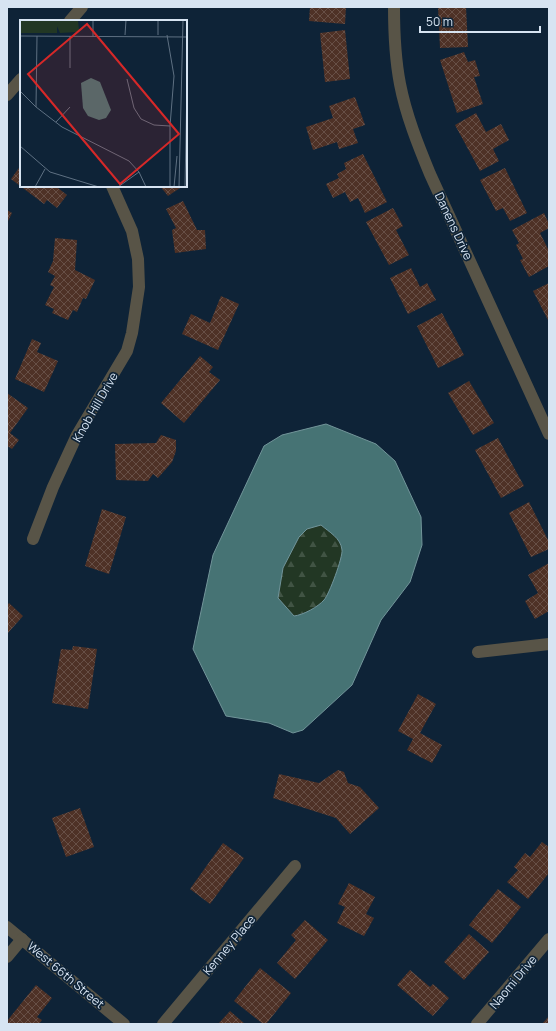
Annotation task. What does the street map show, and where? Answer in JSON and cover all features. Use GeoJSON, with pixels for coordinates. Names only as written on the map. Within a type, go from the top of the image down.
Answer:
{"type":"FeatureCollection","features":[{"type":"Feature","properties":{"kind":"street"},"geometry":{"type":"LineString","coordinates":[[71,20],[82,7]]}},
{"type":"Feature","properties":{"kind":"street","name":"Danens Drive"},"geometry":{"type":"LineString","coordinates":[[394,7],[394,37],[400,84],[412,130],[430,174],[549,434]]}},
{"type":"Feature","properties":{"kind":"street"},"geometry":{"type":"LineString","coordinates":[[7,95],[19,84]]}},
{"type":"Feature","properties":{"kind":"street","name":"Knob Hill Drive"},"geometry":{"type":"LineString","coordinates":[[34,539],[52,487],[78,435],[127,351],[135,316],[139,287],[138,259],[132,231],[112,187]]}},
{"type":"Feature","properties":{"kind":"street"},"geometry":{"type":"LineString","coordinates":[[478,652],[549,644]]}},
{"type":"Feature","properties":{"kind":"street","name":"Kenney Place"},"geometry":{"type":"LineString","coordinates":[[163,1024],[295,866]]}},
{"type":"Feature","properties":{"kind":"street","name":"West 66th Street"},"geometry":{"type":"LineString","coordinates":[[7,927],[124,1024]]}},
{"type":"Feature","properties":{"kind":"street"},"geometry":{"type":"LineString","coordinates":[[7,957],[22,939]]}},
{"type":"Feature","properties":{"kind":"street","name":"Naomi Drive"},"geometry":{"type":"LineString","coordinates":[[477,1024],[549,939]]}},
{"type":"Feature","properties":{"kind":"green space"},"geometry":{"type":"Polygon","coordinates":[[[321,525],[334,536],[341,546],[342,554],[338,568],[324,600],[310,610],[294,616],[278,598],[283,568],[299,537],[307,529],[321,525]]]}},
{"type":"Feature","properties":{"kind":"shaded area"},"geometry":{"type":"Polygon","coordinates":[[[326,424],[376,444],[395,461],[421,517],[422,545],[410,582],[381,620],[352,685],[303,730],[293,733],[269,723],[226,716],[193,649],[213,555],[264,446],[282,435],[326,424]],[[321,525],[307,529],[299,537],[283,568],[278,598],[294,616],[310,610],[324,600],[338,568],[342,554],[341,546],[337,539],[321,525]]]}},
{"type":"Feature","properties":{"kind":"building"},"geometry":{"type":"Polygon","coordinates":[[[310,7],[346,7],[345,24],[309,21],[310,7]]]}},
{"type":"Feature","properties":{"kind":"building"},"geometry":{"type":"Polygon","coordinates":[[[438,7],[466,7],[468,47],[440,48],[438,7]]]}},
{"type":"Feature","properties":{"kind":"building"},"geometry":{"type":"Polygon","coordinates":[[[345,30],[350,79],[325,82],[320,33],[345,30]]]}},
{"type":"Feature","properties":{"kind":"building"},"geometry":{"type":"Polygon","coordinates":[[[464,52],[468,62],[475,60],[480,76],[474,77],[483,104],[457,113],[440,60],[464,52]]]}},
{"type":"Feature","properties":{"kind":"building"},"geometry":{"type":"Polygon","coordinates":[[[355,97],[365,125],[353,129],[358,143],[339,149],[337,142],[313,150],[306,127],[333,118],[329,106],[355,97]]]}},
{"type":"Feature","properties":{"kind":"building"},"geometry":{"type":"Polygon","coordinates":[[[476,113],[486,132],[501,124],[509,140],[493,149],[499,161],[480,171],[455,125],[476,113]]]}},
{"type":"Feature","properties":{"kind":"building"},"geometry":{"type":"Polygon","coordinates":[[[363,154],[387,202],[365,213],[358,198],[350,202],[345,192],[333,198],[326,184],[339,178],[337,174],[346,169],[344,163],[363,154]]]}},
{"type":"Feature","properties":{"kind":"building"},"geometry":{"type":"Polygon","coordinates":[[[20,166],[20,186],[11,179],[20,166]]]}},
{"type":"Feature","properties":{"kind":"building"},"geometry":{"type":"Polygon","coordinates":[[[505,168],[527,213],[510,221],[503,208],[496,211],[480,180],[505,168]]]}},
{"type":"Feature","properties":{"kind":"building"},"geometry":{"type":"Polygon","coordinates":[[[22,187],[59,187],[58,188],[67,195],[57,208],[47,200],[44,204],[22,187]]]}},
{"type":"Feature","properties":{"kind":"building"},"geometry":{"type":"Polygon","coordinates":[[[161,187],[182,187],[168,196],[161,187]]]}},
{"type":"Feature","properties":{"kind":"building"},"geometry":{"type":"Polygon","coordinates":[[[183,201],[197,230],[205,230],[206,249],[175,253],[172,230],[176,228],[166,209],[183,201]]]}},
{"type":"Feature","properties":{"kind":"building"},"geometry":{"type":"Polygon","coordinates":[[[393,208],[403,226],[396,230],[409,255],[389,265],[366,222],[393,208]]]}},
{"type":"Feature","properties":{"kind":"building"},"geometry":{"type":"Polygon","coordinates":[[[7,210],[12,213],[7,223],[7,210]]]}},
{"type":"Feature","properties":{"kind":"building"},"geometry":{"type":"Polygon","coordinates":[[[544,213],[549,224],[549,228],[540,233],[549,251],[549,266],[529,277],[520,260],[523,259],[516,245],[519,243],[512,230],[544,213]]]}},
{"type":"Feature","properties":{"kind":"building"},"geometry":{"type":"Polygon","coordinates":[[[55,238],[77,240],[75,270],[95,280],[86,299],[83,298],[77,312],[73,310],[68,320],[52,313],[54,309],[45,305],[54,287],[50,285],[55,276],[48,272],[53,261],[55,238]]]}},
{"type":"Feature","properties":{"kind":"building"},"geometry":{"type":"Polygon","coordinates":[[[411,268],[420,287],[427,283],[436,300],[408,314],[390,278],[411,268]]]}},
{"type":"Feature","properties":{"kind":"building"},"geometry":{"type":"Polygon","coordinates":[[[549,283],[549,322],[533,291],[549,283]]]}},
{"type":"Feature","properties":{"kind":"building"},"geometry":{"type":"Polygon","coordinates":[[[221,296],[239,304],[218,350],[182,334],[191,314],[210,323],[221,296]]]}},
{"type":"Feature","properties":{"kind":"building"},"geometry":{"type":"Polygon","coordinates":[[[442,313],[464,355],[438,368],[417,326],[442,313]]]}},
{"type":"Feature","properties":{"kind":"building"},"geometry":{"type":"Polygon","coordinates":[[[32,339],[41,343],[37,352],[58,361],[44,392],[15,379],[32,339]]]}},
{"type":"Feature","properties":{"kind":"building"},"geometry":{"type":"Polygon","coordinates":[[[200,356],[213,367],[209,372],[220,380],[184,423],[161,403],[200,356]]]}},
{"type":"Feature","properties":{"kind":"building"},"geometry":{"type":"Polygon","coordinates":[[[469,381],[494,423],[473,435],[448,393],[469,381]]]}},
{"type":"Feature","properties":{"kind":"building"},"geometry":{"type":"Polygon","coordinates":[[[7,393],[28,408],[10,433],[19,440],[12,449],[7,446],[7,393]]]}},
{"type":"Feature","properties":{"kind":"building"},"geometry":{"type":"Polygon","coordinates":[[[161,435],[176,440],[176,451],[172,462],[158,478],[153,474],[148,481],[116,480],[115,444],[156,443],[161,435]]]}},
{"type":"Feature","properties":{"kind":"building"},"geometry":{"type":"Polygon","coordinates":[[[498,438],[524,486],[501,498],[475,450],[498,438]]]}},
{"type":"Feature","properties":{"kind":"building"},"geometry":{"type":"Polygon","coordinates":[[[529,502],[549,542],[549,549],[531,557],[509,513],[529,502]]]}},
{"type":"Feature","properties":{"kind":"building"},"geometry":{"type":"Polygon","coordinates":[[[102,509],[126,517],[109,574],[85,566],[102,509]]]}},
{"type":"Feature","properties":{"kind":"building"},"geometry":{"type":"Polygon","coordinates":[[[549,563],[549,611],[535,619],[525,601],[538,593],[528,575],[549,563]]]}},
{"type":"Feature","properties":{"kind":"building"},"geometry":{"type":"Polygon","coordinates":[[[9,603],[23,616],[7,634],[7,606],[9,603]]]}},
{"type":"Feature","properties":{"kind":"building"},"geometry":{"type":"Polygon","coordinates":[[[73,646],[97,649],[88,709],[52,703],[61,649],[72,650],[73,646]]]}},
{"type":"Feature","properties":{"kind":"building"},"geometry":{"type":"Polygon","coordinates":[[[418,694],[436,704],[420,733],[442,745],[432,763],[407,750],[413,739],[398,731],[418,694]]]}},
{"type":"Feature","properties":{"kind":"building"},"geometry":{"type":"Polygon","coordinates":[[[338,770],[344,772],[348,783],[360,787],[379,808],[350,834],[336,818],[273,798],[279,774],[319,783],[338,770]]]}},
{"type":"Feature","properties":{"kind":"building"},"geometry":{"type":"Polygon","coordinates":[[[80,808],[94,847],[66,857],[52,818],[80,808]]]}},
{"type":"Feature","properties":{"kind":"building"},"geometry":{"type":"Polygon","coordinates":[[[542,842],[549,847],[549,873],[528,899],[507,882],[518,870],[514,867],[525,853],[530,857],[542,842]]]}},
{"type":"Feature","properties":{"kind":"building"},"geometry":{"type":"Polygon","coordinates":[[[223,843],[244,858],[210,904],[190,889],[223,843]]]}},
{"type":"Feature","properties":{"kind":"building"},"geometry":{"type":"Polygon","coordinates":[[[349,883],[375,897],[366,914],[374,918],[364,936],[337,923],[345,907],[338,904],[349,883]]]}},
{"type":"Feature","properties":{"kind":"building"},"geometry":{"type":"Polygon","coordinates":[[[498,889],[521,907],[492,943],[469,925],[498,889]]]}},
{"type":"Feature","properties":{"kind":"building"},"geometry":{"type":"Polygon","coordinates":[[[305,920],[328,940],[295,979],[277,963],[296,940],[291,935],[305,920]]]}},
{"type":"Feature","properties":{"kind":"building"},"geometry":{"type":"Polygon","coordinates":[[[469,934],[489,952],[464,980],[444,962],[469,934]]]}},
{"type":"Feature","properties":{"kind":"building"},"geometry":{"type":"Polygon","coordinates":[[[260,968],[291,993],[266,1024],[263,1024],[234,1001],[260,968]]]}},
{"type":"Feature","properties":{"kind":"building"},"geometry":{"type":"Polygon","coordinates":[[[410,970],[430,987],[433,984],[449,998],[433,1016],[397,985],[410,970]]]}},
{"type":"Feature","properties":{"kind":"building"},"geometry":{"type":"Polygon","coordinates":[[[36,985],[52,998],[37,1017],[42,1020],[39,1024],[7,1024],[7,1021],[36,985]]]}},
{"type":"Feature","properties":{"kind":"building"},"geometry":{"type":"Polygon","coordinates":[[[230,1011],[245,1024],[218,1024],[230,1011]]]}},
{"type":"Feature","properties":{"kind":"building"},"geometry":{"type":"Polygon","coordinates":[[[549,1016],[549,1024],[542,1024],[549,1016]]]}}]}
